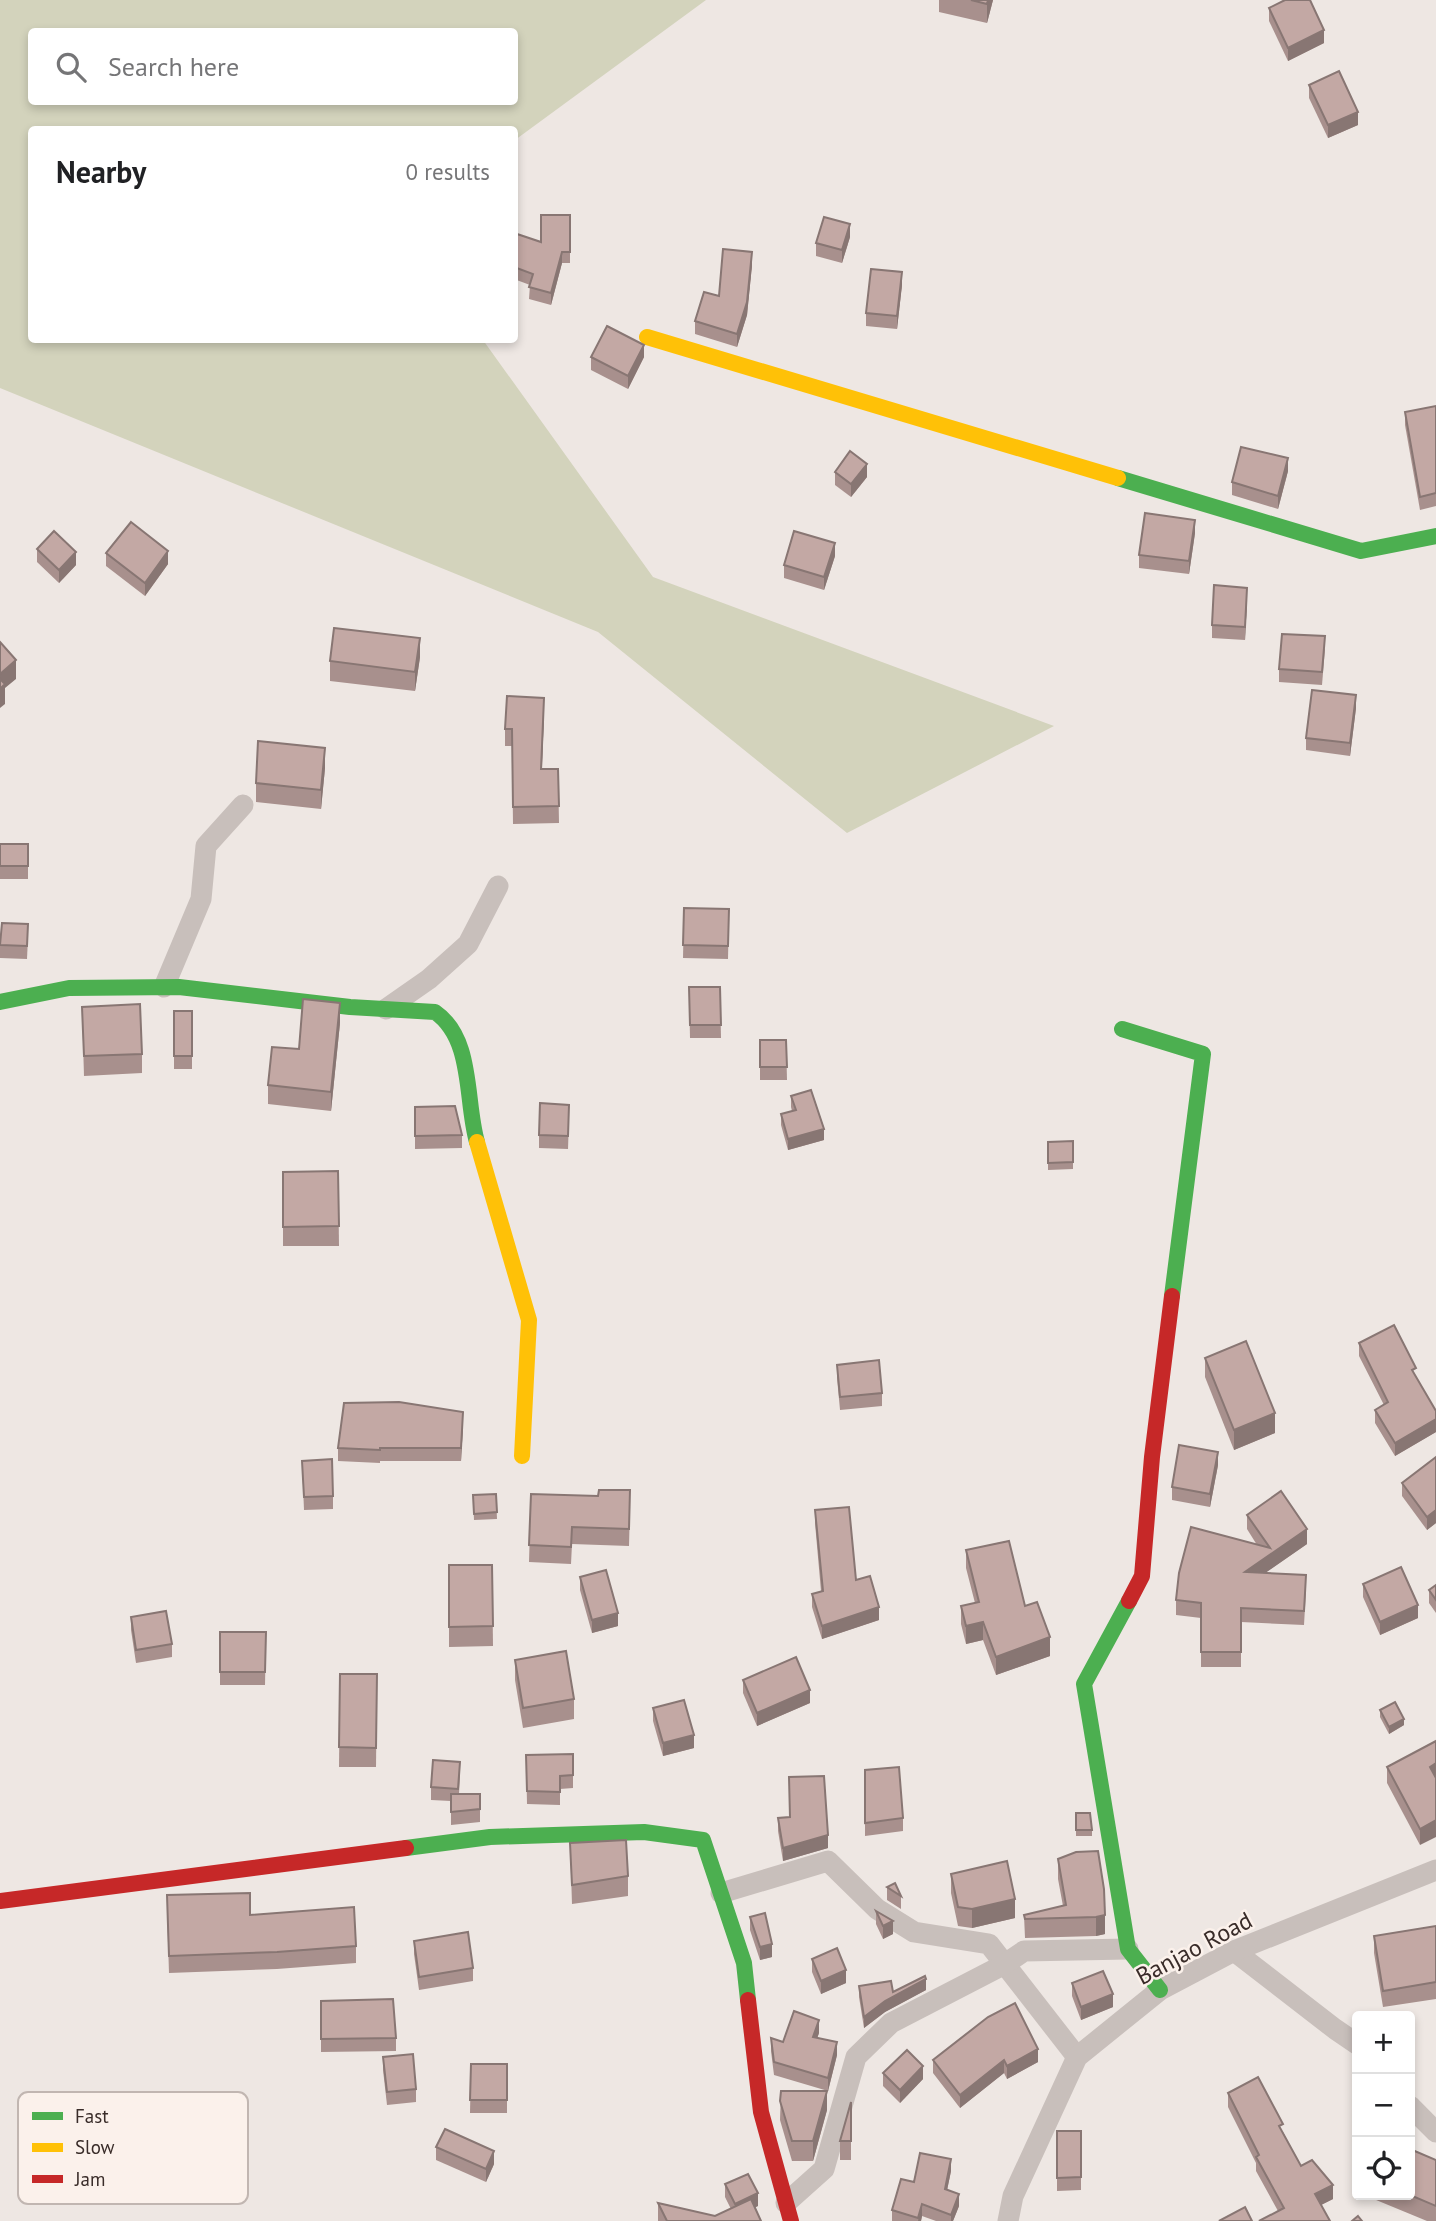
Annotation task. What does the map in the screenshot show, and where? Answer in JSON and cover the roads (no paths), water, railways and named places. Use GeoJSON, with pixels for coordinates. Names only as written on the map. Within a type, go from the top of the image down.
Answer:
{"type":"FeatureCollection","features":[{"type":"Feature","properties":{"kind":"street"},"geometry":{"type":"LineString","coordinates":[[647,337],[1361,551],[1436,536]]}},
{"type":"Feature","properties":{"kind":"street"},"geometry":{"type":"LineString","coordinates":[[164,987],[201,899],[206,846],[243,805]]}},
{"type":"Feature","properties":{"kind":"street"},"geometry":{"type":"LineString","coordinates":[[386,1009],[429,979],[468,944],[498,886]]}},
{"type":"Feature","properties":{"kind":"street"},"geometry":{"type":"LineString","coordinates":[[0,1002],[69,988],[164,987],[435,1012],[445,1019],[464,1060],[472,1124],[529,1320],[522,1456]]}},
{"type":"Feature","properties":{"kind":"street"},"geometry":{"type":"LineString","coordinates":[[1122,1029],[1203,1054],[1152,1457],[1142,1576],[1084,1684],[1128,1949],[1160,1990]]}},
{"type":"Feature","properties":{"kind":"street"},"geometry":{"type":"LineString","coordinates":[[0,1901],[489,1837],[644,1832],[703,1840],[744,1963],[761,2112],[788,2212]]}},
{"type":"Feature","properties":{"kind":"street"},"geometry":{"type":"LineString","coordinates":[[721,1893],[828,1861],[877,1909],[914,1932],[989,1944],[1077,2057]]}},
{"type":"Feature","properties":{"kind":"street","name":"Banjao Road"},"geometry":{"type":"LineString","coordinates":[[1008,2221],[1013,2196],[1077,2057],[1160,1990],[1234,1951],[1436,1870]]}},
{"type":"Feature","properties":{"kind":"street"},"geometry":{"type":"LineString","coordinates":[[788,2212],[824,2169],[856,2057],[891,2023],[1005,1964],[1024,1951],[1128,1949]]}},
{"type":"Feature","properties":{"kind":"street"},"geometry":{"type":"LineString","coordinates":[[1234,1951],[1352,2041]]}},
{"type":"Feature","properties":{"kind":"street"},"geometry":{"type":"LineString","coordinates":[[1415,2111],[1436,2132]]}}]}
